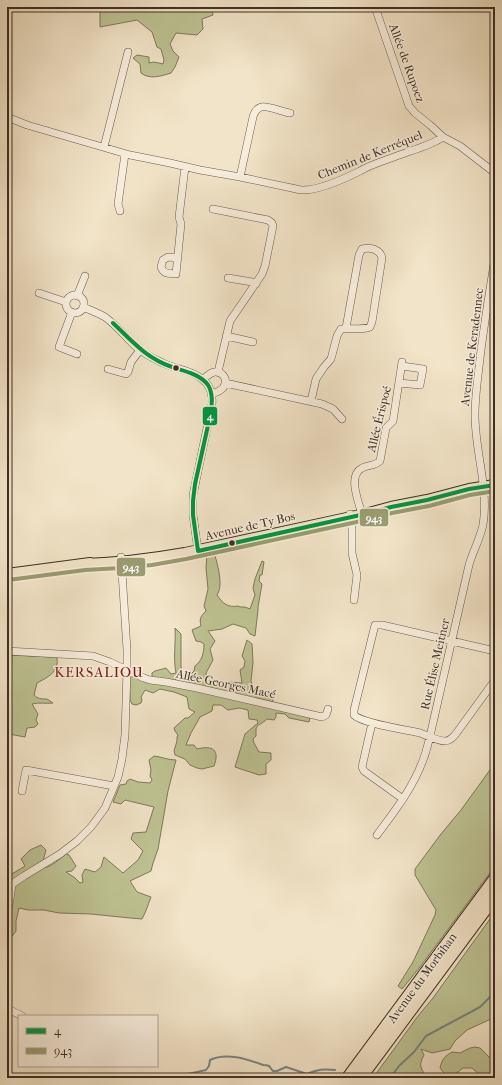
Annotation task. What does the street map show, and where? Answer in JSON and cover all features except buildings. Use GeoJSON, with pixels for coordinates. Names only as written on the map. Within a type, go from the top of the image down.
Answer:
{"type":"FeatureCollection","features":[{"type":"Feature","properties":{"kind":"highway","name":"Avenue du Morbihan"},"geometry":{"type":"LineString","coordinates":[[348,1078],[495,879]]}},
{"type":"Feature","properties":{"kind":"highway","name":"Avenue du Morbihan"},"geometry":{"type":"LineString","coordinates":[[360,1078],[495,896]]}},
{"type":"Feature","properties":{"kind":"main road","name":"Avenue de Ty Bos"},"geometry":{"type":"LineString","coordinates":[[7,574],[121,560],[159,558],[350,515],[483,487],[495,486]]}},
{"type":"Feature","properties":{"kind":"street","name":"Allée de Rupoez"},"geometry":{"type":"LineString","coordinates":[[375,7],[409,106],[443,137]]}},
{"type":"Feature","properties":{"kind":"street"},"geometry":{"type":"LineString","coordinates":[[104,147],[128,52]]}},
{"type":"Feature","properties":{"kind":"street"},"geometry":{"type":"LineString","coordinates":[[240,177],[256,110],[264,107],[290,113]]}},
{"type":"Feature","properties":{"kind":"street","name":"Chemin de Kerréquel"},"geometry":{"type":"LineString","coordinates":[[7,117],[27,125],[124,154],[212,173],[306,190],[313,189],[354,174],[393,157],[432,143],[443,137]]}},
{"type":"Feature","properties":{"kind":"street"},"geometry":{"type":"LineString","coordinates":[[443,137],[460,146],[495,173]]}},
{"type":"Feature","properties":{"kind":"street"},"geometry":{"type":"LineString","coordinates":[[120,211],[118,204],[124,154]]}},
{"type":"Feature","properties":{"kind":"street"},"geometry":{"type":"LineString","coordinates":[[178,258],[181,224],[179,217],[185,167]]}},
{"type":"Feature","properties":{"kind":"street"},"geometry":{"type":"LineString","coordinates":[[213,209],[268,220],[273,226],[265,266],[261,276],[231,318],[218,372]]}},
{"type":"Feature","properties":{"kind":"street"},"geometry":{"type":"LineString","coordinates":[[310,401],[316,379],[331,359],[337,336],[341,329],[364,329],[370,327],[382,258],[381,254],[376,250],[367,248],[362,249],[359,255],[346,328]]}},
{"type":"Feature","properties":{"kind":"street","name":"Avenue de Keradennec"},"geometry":{"type":"LineString","coordinates":[[483,487],[476,436],[475,402],[482,334],[495,258]]}},
{"type":"Feature","properties":{"kind":"street"},"geometry":{"type":"LineString","coordinates":[[77,296],[85,276]]}},
{"type":"Feature","properties":{"kind":"street"},"geometry":{"type":"LineString","coordinates":[[228,278],[256,284]]}},
{"type":"Feature","properties":{"kind":"street"},"geometry":{"type":"LineString","coordinates":[[40,293],[66,302]]}},
{"type":"Feature","properties":{"kind":"street"},"geometry":{"type":"LineString","coordinates":[[77,296],[82,299],[83,307],[78,312],[72,312],[66,307],[66,302],[69,297],[77,296]]}},
{"type":"Feature","properties":{"kind":"street"},"geometry":{"type":"LineString","coordinates":[[83,307],[108,319],[140,350],[166,365],[191,373],[203,379],[212,394],[210,412],[193,495],[193,515],[198,548]]}},
{"type":"Feature","properties":{"kind":"street"},"geometry":{"type":"LineString","coordinates":[[72,312],[59,347],[77,354]]}},
{"type":"Feature","properties":{"kind":"street"},"geometry":{"type":"LineString","coordinates":[[226,336],[253,342]]}},
{"type":"Feature","properties":{"kind":"street"},"geometry":{"type":"LineString","coordinates":[[108,369],[126,374],[131,362],[140,350]]}},
{"type":"Feature","properties":{"kind":"street","name":"Allée Érispoé"},"geometry":{"type":"LineString","coordinates":[[362,513],[355,488],[354,477],[359,470],[366,466],[380,462],[386,428],[392,421],[402,364],[423,370],[420,386],[399,383]]}},
{"type":"Feature","properties":{"kind":"street"},"geometry":{"type":"LineString","coordinates":[[203,379],[212,372],[218,372],[225,377],[223,388],[212,394]]}},
{"type":"Feature","properties":{"kind":"street"},"geometry":{"type":"LineString","coordinates":[[225,383],[322,404],[333,409],[342,419]]}},
{"type":"Feature","properties":{"kind":"street","name":"Rue Élise Meitner"},"geometry":{"type":"LineString","coordinates":[[377,835],[403,799],[423,760],[430,736],[472,556],[483,525],[483,487]]}},
{"type":"Feature","properties":{"kind":"street"},"geometry":{"type":"LineString","coordinates":[[350,515],[352,553],[357,575],[354,600]]}},
{"type":"Feature","properties":{"kind":"street"},"geometry":{"type":"LineString","coordinates":[[7,912],[11,888],[15,882],[60,854],[84,834],[97,820],[105,808],[120,768],[123,750],[127,670],[121,560]]}},
{"type":"Feature","properties":{"kind":"street"},"geometry":{"type":"LineString","coordinates":[[495,651],[452,640],[382,625],[375,625],[354,715],[372,723],[446,741],[451,740],[495,680]]}},
{"type":"Feature","properties":{"kind":"street","name":"Allée Georges Macé"},"geometry":{"type":"LineString","coordinates":[[7,651],[93,656],[154,681],[197,688],[322,717],[326,715],[328,709]]}},
{"type":"Feature","properties":{"kind":"street"},"geometry":{"type":"LineString","coordinates":[[372,723],[362,767],[364,771],[403,799]]}},
{"type":"Feature","properties":{"kind":"street"},"geometry":{"type":"LineString","coordinates":[[22,791],[26,770],[114,786]]}},
{"type":"Feature","properties":{"kind":"street"},"geometry":{"type":"LineString","coordinates":[[7,1006],[8,1009],[20,1015]]}},
{"type":"Feature","properties":{"kind":"green space"},"geometry":{"type":"Polygon","coordinates":[[[98,7],[212,7],[213,15],[202,19],[203,29],[197,35],[176,33],[170,44],[173,51],[179,57],[175,67],[171,73],[152,77],[141,73],[140,64],[133,58],[137,55],[149,57],[149,63],[154,62],[163,64],[164,60],[161,49],[157,47],[152,32],[137,20],[100,27],[100,11],[98,7]]]}},
{"type":"Feature","properties":{"kind":"green space"},"geometry":{"type":"Polygon","coordinates":[[[214,552],[220,580],[217,595],[223,603],[228,606],[238,606],[250,609],[255,595],[253,588],[255,579],[262,561],[264,562],[262,575],[260,575],[259,581],[262,584],[255,636],[250,634],[246,628],[233,624],[222,629],[208,631],[215,641],[210,649],[213,660],[206,673],[207,684],[225,686],[227,682],[242,683],[240,670],[244,667],[245,661],[242,656],[247,640],[252,644],[253,662],[251,681],[254,689],[258,692],[274,695],[272,704],[310,717],[309,722],[289,718],[285,714],[276,713],[274,720],[267,719],[258,726],[256,729],[256,736],[253,739],[254,743],[259,752],[271,753],[271,760],[266,764],[266,774],[259,775],[235,767],[245,734],[258,723],[257,720],[249,719],[248,710],[239,708],[228,710],[221,705],[213,705],[212,711],[200,717],[186,745],[194,745],[197,749],[211,748],[214,750],[216,761],[214,766],[202,769],[190,765],[185,759],[175,755],[174,751],[178,735],[174,728],[185,718],[188,718],[195,712],[189,709],[187,697],[160,689],[153,693],[145,690],[141,697],[141,703],[136,705],[132,704],[130,700],[129,676],[132,675],[152,678],[152,673],[166,668],[171,674],[176,673],[175,628],[181,634],[182,672],[175,680],[176,683],[189,684],[185,680],[186,675],[191,674],[194,671],[195,666],[203,654],[204,644],[196,641],[192,630],[201,626],[201,617],[206,611],[204,606],[208,589],[206,568],[207,553],[214,552]]]}},
{"type":"Feature","properties":{"kind":"green space"},"geometry":{"type":"Polygon","coordinates":[[[7,655],[57,658],[56,667],[52,674],[37,683],[34,695],[47,699],[53,703],[32,704],[38,714],[36,720],[38,724],[35,727],[27,728],[25,737],[9,734],[7,738],[7,655]]]}},
{"type":"Feature","properties":{"kind":"green space"},"geometry":{"type":"Polygon","coordinates":[[[154,756],[176,760],[168,791],[158,849],[151,871],[130,881],[137,892],[151,897],[142,919],[91,914],[59,913],[19,908],[16,921],[16,931],[7,943],[7,877],[25,866],[21,859],[30,850],[41,845],[46,850],[43,868],[52,864],[66,854],[69,855],[76,866],[72,871],[66,872],[80,883],[83,882],[82,875],[85,869],[95,872],[101,867],[104,857],[123,873],[138,860],[143,851],[131,839],[133,833],[146,832],[154,807],[125,800],[121,804],[113,802],[120,785],[126,784],[130,779],[138,782],[150,783],[152,780],[150,776],[151,770],[149,760],[154,756]]]}},
{"type":"Feature","properties":{"kind":"green space"},"geometry":{"type":"Polygon","coordinates":[[[495,763],[495,866],[402,989],[398,986],[413,962],[436,910],[415,875],[415,869],[495,763]]]}},
{"type":"Feature","properties":{"kind":"green space"},"geometry":{"type":"Polygon","coordinates":[[[495,912],[495,1014],[491,1019],[467,1030],[455,1041],[450,1049],[432,1053],[421,1049],[424,1055],[421,1062],[421,1067],[427,1078],[373,1078],[433,998],[495,912]]]}},
{"type":"Feature","properties":{"kind":"green space"},"geometry":{"type":"Polygon","coordinates":[[[7,943],[10,951],[7,956],[7,943]]]}},
{"type":"Feature","properties":{"kind":"green space"},"geometry":{"type":"Polygon","coordinates":[[[475,1047],[480,1048],[494,1062],[493,1067],[495,1068],[495,1078],[483,1078],[472,1068],[463,1068],[448,1078],[440,1068],[444,1058],[452,1052],[460,1053],[475,1047]]]}},
{"type":"Feature","properties":{"kind":"waterway"},"geometry":{"type":"LineString","coordinates":[[390,1078],[399,1066],[414,1052],[426,1036],[480,1007],[495,992]]}},
{"type":"Feature","properties":{"kind":"waterway"},"geometry":{"type":"LineString","coordinates":[[170,1078],[206,1070],[209,1066],[210,1060],[230,1056],[268,1065],[273,1071],[286,1067],[307,1074],[314,1071],[335,1070]]}},
{"type":"Feature","properties":{"kind":"transit line","name":"4"},"geometry":{"type":"LineString","coordinates":[[113,323],[154,359],[201,378],[210,388],[212,398],[211,412],[195,484],[193,501],[193,515],[198,551],[427,500],[469,489],[495,485]]}},
{"type":"Feature","properties":{"kind":"transit line","name":"943"},"geometry":{"type":"LineString","coordinates":[[8,580],[85,570],[152,565],[186,559],[429,506],[470,495],[495,491]]}},
{"type":"Feature","properties":{"kind":"district","name":"KERSALIOU"},"geometry":{"type":"Point","coordinates":[99,672]}}]}
